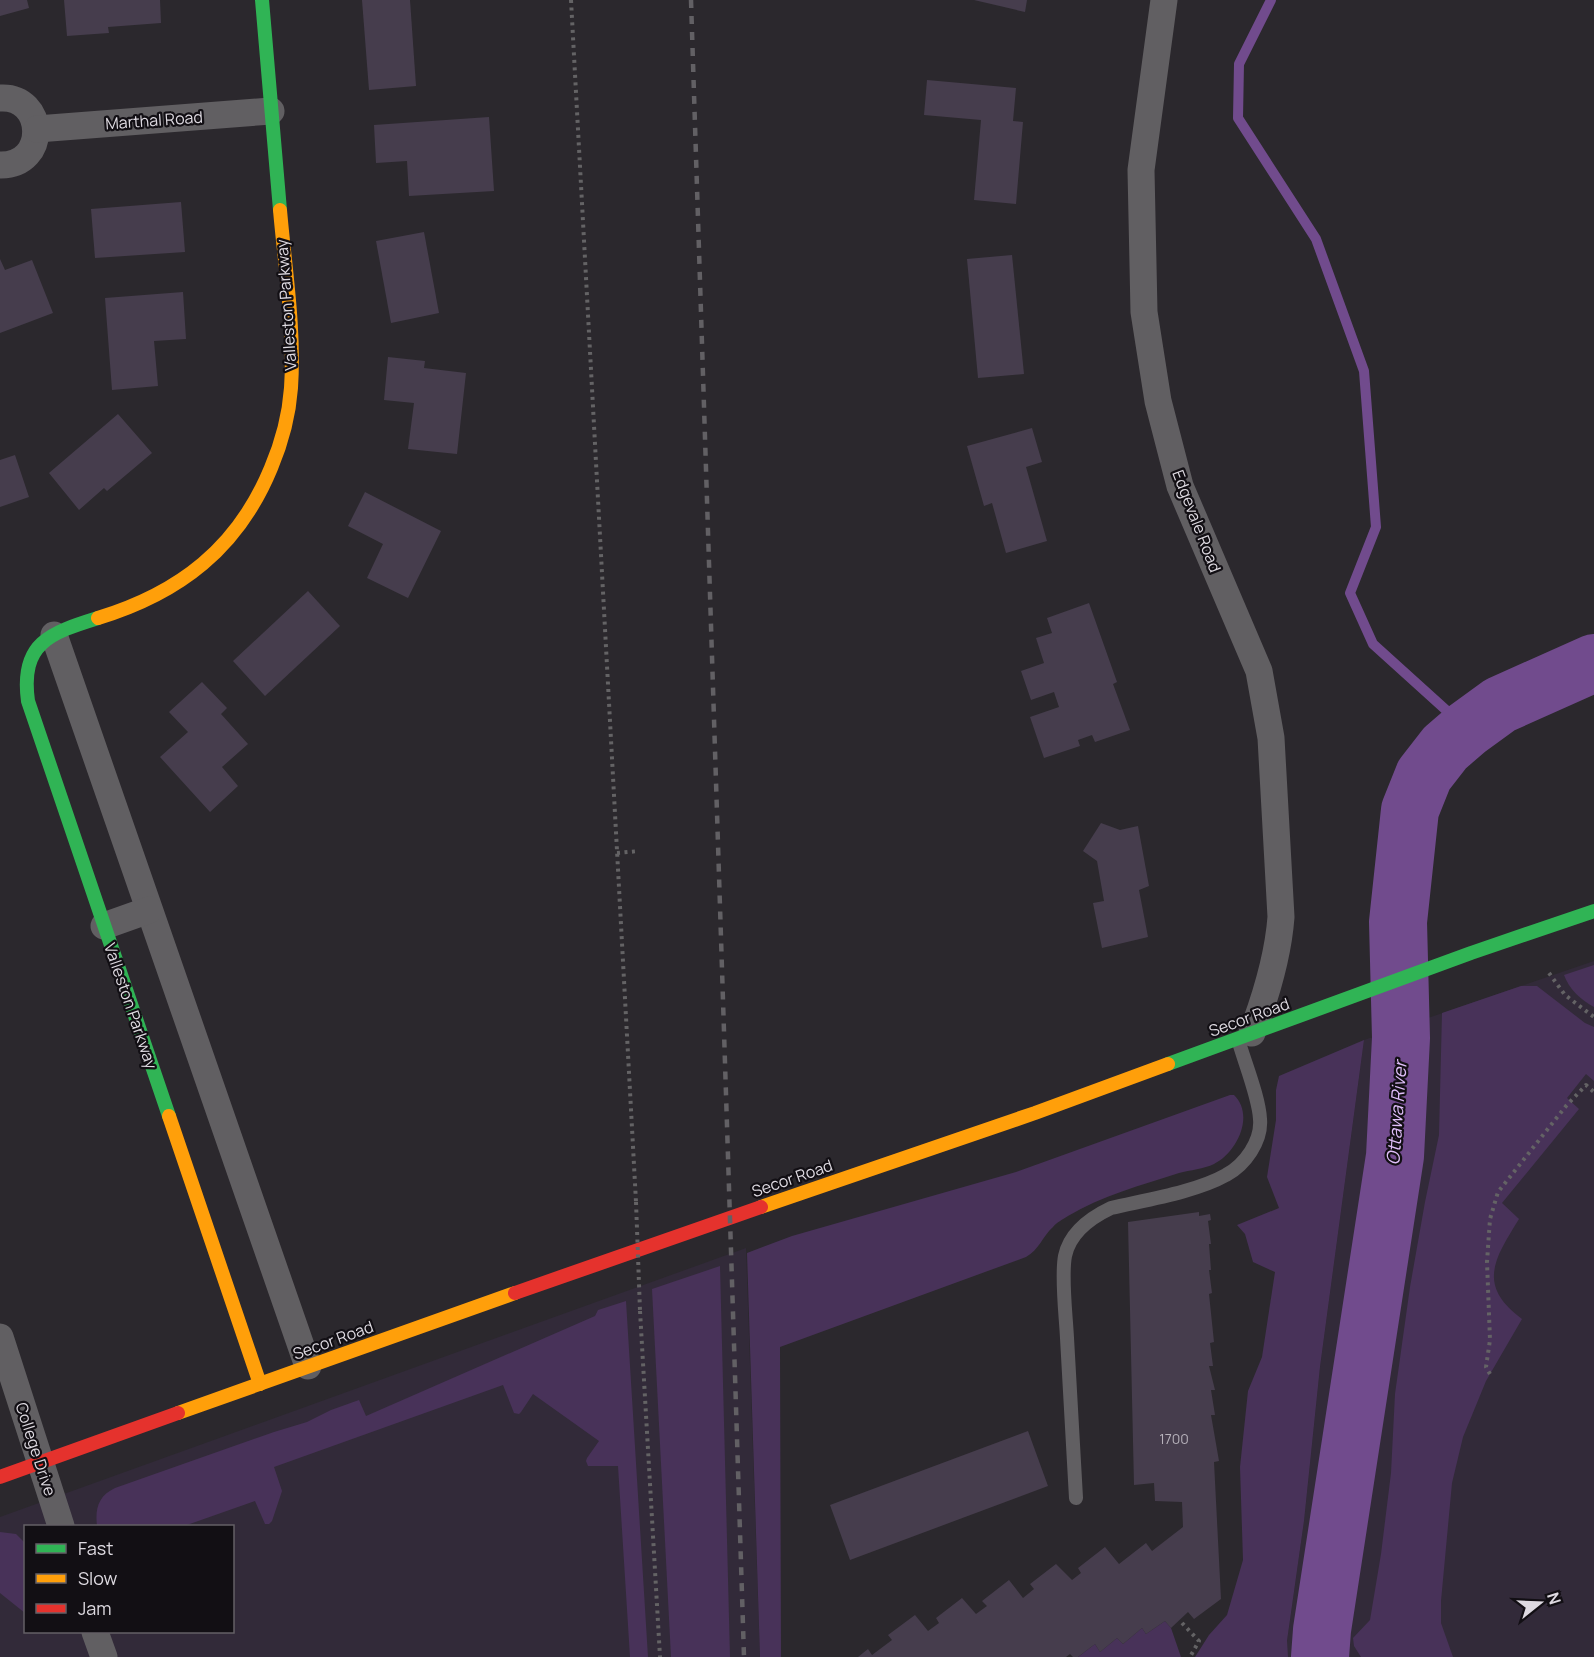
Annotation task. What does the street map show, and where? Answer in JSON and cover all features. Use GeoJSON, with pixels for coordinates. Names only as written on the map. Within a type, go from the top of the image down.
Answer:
{"type":"FeatureCollection","features":[{"type":"Feature","properties":{"kind":"main road","name":"Valleston Parkway"},"geometry":{"type":"LineString","coordinates":[[260,1384],[29,708],[25,689],[28,667],[37,648],[54,635],[129,608],[184,578],[211,558],[230,537],[262,489],[286,422],[292,387],[292,350],[262,0]]}},
{"type":"Feature","properties":{"kind":"main road","name":"Secor Road"},"geometry":{"type":"LineString","coordinates":[[0,1477],[772,1202],[1035,1113],[1471,953],[1594,911]]}},
{"type":"Feature","properties":{"kind":"street","name":"Edgevale Road"},"geometry":{"type":"LineString","coordinates":[[1164,0],[1141,170],[1144,312],[1158,401],[1180,486],[1258,671],[1271,738],[1281,917],[1280,936],[1267,990],[1245,1036]]}},
{"type":"Feature","properties":{"kind":"street"},"geometry":{"type":"LineString","coordinates":[[0,98],[9,98],[25,106],[32,114],[37,129],[36,141],[30,151],[18,162],[0,165]]}},
{"type":"Feature","properties":{"kind":"street","name":"Marthal Road"},"geometry":{"type":"LineString","coordinates":[[37,129],[271,111]]}},
{"type":"Feature","properties":{"kind":"street"},"geometry":{"type":"LineString","coordinates":[[54,635],[308,1366]]}},
{"type":"Feature","properties":{"kind":"street"},"geometry":{"type":"LineString","coordinates":[[104,926],[149,910]]}},
{"type":"Feature","properties":{"kind":"street","name":"College Drive"},"geometry":{"type":"LineString","coordinates":[[0,1337],[60,1525]]}},
{"type":"Feature","properties":{"kind":"street"},"geometry":{"type":"LineString","coordinates":[[96,1633],[104,1657]]}},
{"type":"Feature","properties":{"kind":"lane"},"geometry":{"type":"LineString","coordinates":[[1076,1498],[1065,1300],[1065,1256],[1080,1228],[1111,1208],[1205,1184],[1225,1176],[1246,1159],[1259,1133],[1261,1121],[1245,1036]]}},
{"type":"Feature","properties":{"kind":"path"},"geometry":{"type":"LineString","coordinates":[[571,0],[660,1657]]}},
{"type":"Feature","properties":{"kind":"path"},"geometry":{"type":"LineString","coordinates":[[617,853],[639,851]]}},
{"type":"Feature","properties":{"kind":"path"},"geometry":{"type":"LineString","coordinates":[[1549,974],[1565,994],[1594,1017]]}},
{"type":"Feature","properties":{"kind":"path"},"geometry":{"type":"LineString","coordinates":[[1490,1374],[1486,1367],[1490,1340],[1487,1262],[1490,1219],[1497,1192],[1546,1130],[1586,1085],[1594,1092]]}},
{"type":"Feature","properties":{"kind":"path"},"geometry":{"type":"LineString","coordinates":[[1182,1623],[1199,1641],[1190,1657]]}},
{"type":"Feature","properties":{"kind":"shaded area"},"geometry":{"type":"Polygon","coordinates":[[[1594,961],[1594,1657],[1229,1657],[1287,1641],[1304,1521],[1320,1367],[1364,1040],[1594,961]]]}},
{"type":"Feature","properties":{"kind":"shaded area"},"geometry":{"type":"Polygon","coordinates":[[[1594,965],[1594,1007],[1576,994],[1564,975],[1594,965]]]}},
{"type":"Feature","properties":{"kind":"shaded area"},"geometry":{"type":"Polygon","coordinates":[[[1521,986],[1537,986],[1585,1023],[1594,1027],[1594,1081],[1586,1074],[1567,1098],[1579,1109],[1502,1203],[1519,1219],[1497,1259],[1494,1271],[1495,1283],[1499,1295],[1508,1307],[1522,1319],[1486,1381],[1463,1437],[1452,1483],[1441,1623],[1453,1657],[1361,1657],[1354,1646],[1353,1638],[1370,1620],[1391,1473],[1395,1394],[1410,1287],[1439,1135],[1442,1013],[1521,986]]]}},
{"type":"Feature","properties":{"kind":"shaded area"},"geometry":{"type":"Polygon","coordinates":[[[1364,1040],[1320,1367],[1304,1521],[1287,1641],[1288,1657],[1195,1657],[1209,1635],[1227,1615],[1243,1560],[1240,1467],[1248,1391],[1262,1357],[1275,1272],[1253,1262],[1245,1234],[1237,1225],[1279,1208],[1267,1177],[1276,1120],[1276,1090],[1279,1076],[1364,1040]]]}},
{"type":"Feature","properties":{"kind":"shaded area"},"geometry":{"type":"Polygon","coordinates":[[[1234,1095],[1240,1103],[1243,1123],[1236,1143],[1222,1159],[1214,1164],[1136,1187],[1081,1209],[1056,1224],[1034,1251],[1026,1257],[780,1347],[781,1657],[760,1657],[747,1253],[792,1236],[1016,1172],[1234,1095]]]}},
{"type":"Feature","properties":{"kind":"shaded area"},"geometry":{"type":"Polygon","coordinates":[[[746,1248],[760,1657],[0,1657],[0,1517],[746,1248]]]}},
{"type":"Feature","properties":{"kind":"shaded area"},"geometry":{"type":"Polygon","coordinates":[[[720,1266],[730,1657],[671,1657],[652,1289],[720,1266]]]}},
{"type":"Feature","properties":{"kind":"shaded area"},"geometry":{"type":"Polygon","coordinates":[[[626,1301],[648,1657],[630,1657],[618,1466],[588,1466],[587,1458],[599,1441],[533,1394],[519,1414],[514,1413],[503,1385],[274,1467],[282,1491],[269,1524],[265,1524],[255,1501],[187,1525],[97,1525],[101,1499],[115,1488],[307,1422],[359,1400],[366,1416],[595,1316],[598,1310],[626,1301]]]}},
{"type":"Feature","properties":{"kind":"shaded area"},"geometry":{"type":"Polygon","coordinates":[[[0,1532],[16,1534],[24,1542],[24,1612],[0,1593],[0,1532]]]}},
{"type":"Feature","properties":{"kind":"shaded area"},"geometry":{"type":"Polygon","coordinates":[[[1165,1621],[1171,1628],[1181,1657],[1078,1657],[1095,1644],[1100,1652],[1117,1638],[1123,1644],[1142,1628],[1146,1634],[1165,1621]]]}},
{"type":"Feature","properties":{"kind":"building"},"geometry":{"type":"Polygon","coordinates":[[[0,0],[27,0],[29,8],[0,16],[0,0]]]}},
{"type":"Feature","properties":{"kind":"building"},"geometry":{"type":"Polygon","coordinates":[[[64,0],[160,0],[161,23],[108,27],[109,33],[67,36],[64,0]]]}},
{"type":"Feature","properties":{"kind":"building"},"geometry":{"type":"Polygon","coordinates":[[[362,0],[410,0],[416,86],[369,90],[362,0]]]}},
{"type":"Feature","properties":{"kind":"building"},"geometry":{"type":"Polygon","coordinates":[[[974,0],[1027,0],[1025,12],[974,0]]]}},
{"type":"Feature","properties":{"kind":"building"},"geometry":{"type":"Polygon","coordinates":[[[927,80],[1016,88],[1013,121],[1023,122],[1016,204],[974,200],[981,120],[924,115],[927,80]]]}},
{"type":"Feature","properties":{"kind":"building"},"geometry":{"type":"Polygon","coordinates":[[[489,117],[494,191],[409,196],[407,161],[376,163],[374,125],[489,117]]]}},
{"type":"Feature","properties":{"kind":"building"},"geometry":{"type":"Polygon","coordinates":[[[181,202],[185,252],[95,258],[91,209],[181,202]]]}},
{"type":"Feature","properties":{"kind":"building"},"geometry":{"type":"Polygon","coordinates":[[[424,232],[439,313],[391,323],[376,241],[424,232]]]}},
{"type":"Feature","properties":{"kind":"building"},"geometry":{"type":"Polygon","coordinates":[[[1012,255],[1024,374],[978,378],[967,259],[1012,255]]]}},
{"type":"Feature","properties":{"kind":"building"},"geometry":{"type":"Polygon","coordinates":[[[0,259],[5,270],[32,260],[53,313],[0,333],[0,259]]]}},
{"type":"Feature","properties":{"kind":"building"},"geometry":{"type":"Polygon","coordinates":[[[183,292],[186,339],[154,341],[158,386],[112,390],[105,298],[183,292]]]}},
{"type":"Feature","properties":{"kind":"building"},"geometry":{"type":"Polygon","coordinates":[[[388,357],[425,361],[424,368],[466,373],[457,454],[408,449],[414,403],[384,400],[388,357]]]}},
{"type":"Feature","properties":{"kind":"building"},"geometry":{"type":"Polygon","coordinates":[[[118,414],[152,453],[107,491],[104,488],[79,510],[49,473],[118,414]]]}},
{"type":"Feature","properties":{"kind":"building"},"geometry":{"type":"Polygon","coordinates":[[[1032,428],[1042,462],[1026,467],[1047,541],[1006,553],[992,503],[984,506],[967,446],[1032,428]]]}},
{"type":"Feature","properties":{"kind":"building"},"geometry":{"type":"Polygon","coordinates":[[[15,455],[29,497],[0,507],[0,460],[15,455]]]}},
{"type":"Feature","properties":{"kind":"building"},"geometry":{"type":"Polygon","coordinates":[[[365,492],[441,531],[408,598],[367,578],[383,544],[348,526],[365,492]]]}},
{"type":"Feature","properties":{"kind":"building"},"geometry":{"type":"Polygon","coordinates":[[[308,591],[340,626],[265,696],[233,661],[308,591]]]}},
{"type":"Feature","properties":{"kind":"building"},"geometry":{"type":"Polygon","coordinates":[[[1089,603],[1117,682],[1113,684],[1130,730],[1095,742],[1092,735],[1078,740],[1080,746],[1044,758],[1030,717],[1059,707],[1054,692],[1031,700],[1021,671],[1044,663],[1036,638],[1052,633],[1047,618],[1089,603]]]}},
{"type":"Feature","properties":{"kind":"building"},"geometry":{"type":"Polygon","coordinates":[[[202,682],[227,708],[221,714],[248,744],[222,767],[238,786],[210,812],[160,757],[188,732],[169,712],[202,682]]]}},
{"type":"Feature","properties":{"kind":"building"},"geometry":{"type":"Polygon","coordinates":[[[1101,823],[1120,830],[1138,826],[1149,886],[1139,890],[1148,937],[1102,948],[1093,903],[1104,901],[1097,861],[1083,851],[1101,823]]]}},
{"type":"Feature","properties":{"kind":"building"},"geometry":{"type":"Polygon","coordinates":[[[1199,1212],[1199,1216],[1210,1214],[1211,1220],[1208,1221],[1212,1293],[1209,1294],[1214,1342],[1210,1343],[1213,1366],[1209,1366],[1215,1390],[1211,1390],[1215,1415],[1211,1415],[1219,1461],[1214,1462],[1221,1599],[1194,1619],[1188,1612],[1171,1628],[1165,1621],[1146,1634],[1142,1628],[1123,1644],[1117,1638],[1100,1652],[1095,1644],[1078,1657],[1070,1654],[1066,1657],[858,1657],[868,1649],[872,1655],[892,1640],[888,1635],[915,1615],[928,1631],[939,1623],[936,1618],[962,1598],[976,1614],[987,1606],[982,1601],[1009,1580],[1023,1598],[1034,1589],[1030,1584],[1056,1564],[1072,1580],[1081,1573],[1078,1568],[1105,1547],[1119,1564],[1146,1543],[1152,1551],[1183,1527],[1182,1502],[1155,1501],[1154,1483],[1134,1485],[1128,1222],[1199,1212]]]}},
{"type":"Feature","properties":{"kind":"building"},"geometry":{"type":"Polygon","coordinates":[[[1028,1431],[1048,1486],[850,1560],[830,1505],[1028,1431]]]}},
{"type":"Feature","properties":{"kind":"waterway"},"geometry":{"type":"LineString","coordinates":[[1271,0],[1239,64],[1238,118],[1316,239],[1364,371],[1376,527],[1350,593],[1373,644],[1467,729]]}},
{"type":"Feature","properties":{"kind":"waterway","name":"Ottawa River"},"geometry":{"type":"LineString","coordinates":[[1320,1657],[1322,1630],[1395,1156],[1401,1038],[1398,922],[1410,810],[1424,775],[1445,748],[1467,729],[1500,705],[1594,663]]}},
{"type":"Feature","properties":{"kind":"railway"},"geometry":{"type":"LineString","coordinates":[[691,0],[744,1657]]}},
{"type":"Feature","properties":{"kind":"traffic: fast"},"geometry":{"type":"LineString","coordinates":[[262,0],[280,210]]}},
{"type":"Feature","properties":{"kind":"traffic: fast"},"geometry":{"type":"LineString","coordinates":[[98,618],[66,629],[42,643],[34,653],[29,666],[28,701],[169,1116]]}},
{"type":"Feature","properties":{"kind":"traffic: fast"},"geometry":{"type":"LineString","coordinates":[[1168,1064],[1471,953],[1594,911]]}},
{"type":"Feature","properties":{"kind":"traffic: slow"},"geometry":{"type":"LineString","coordinates":[[98,618],[128,608],[155,595],[180,581],[203,564],[242,522],[271,468],[287,419],[292,366],[291,321],[280,210]]}},
{"type":"Feature","properties":{"kind":"traffic: slow"},"geometry":{"type":"LineString","coordinates":[[761,1207],[1035,1113],[1168,1064]]}},
{"type":"Feature","properties":{"kind":"traffic: slow"},"geometry":{"type":"LineString","coordinates":[[169,1116],[260,1384]]}},
{"type":"Feature","properties":{"kind":"traffic: slow"},"geometry":{"type":"LineString","coordinates":[[178,1413],[515,1293]]}},
{"type":"Feature","properties":{"kind":"traffic: jam"},"geometry":{"type":"LineString","coordinates":[[515,1293],[761,1207]]}},
{"type":"Feature","properties":{"kind":"traffic: jam"},"geometry":{"type":"LineString","coordinates":[[0,1477],[178,1413]]}}]}
